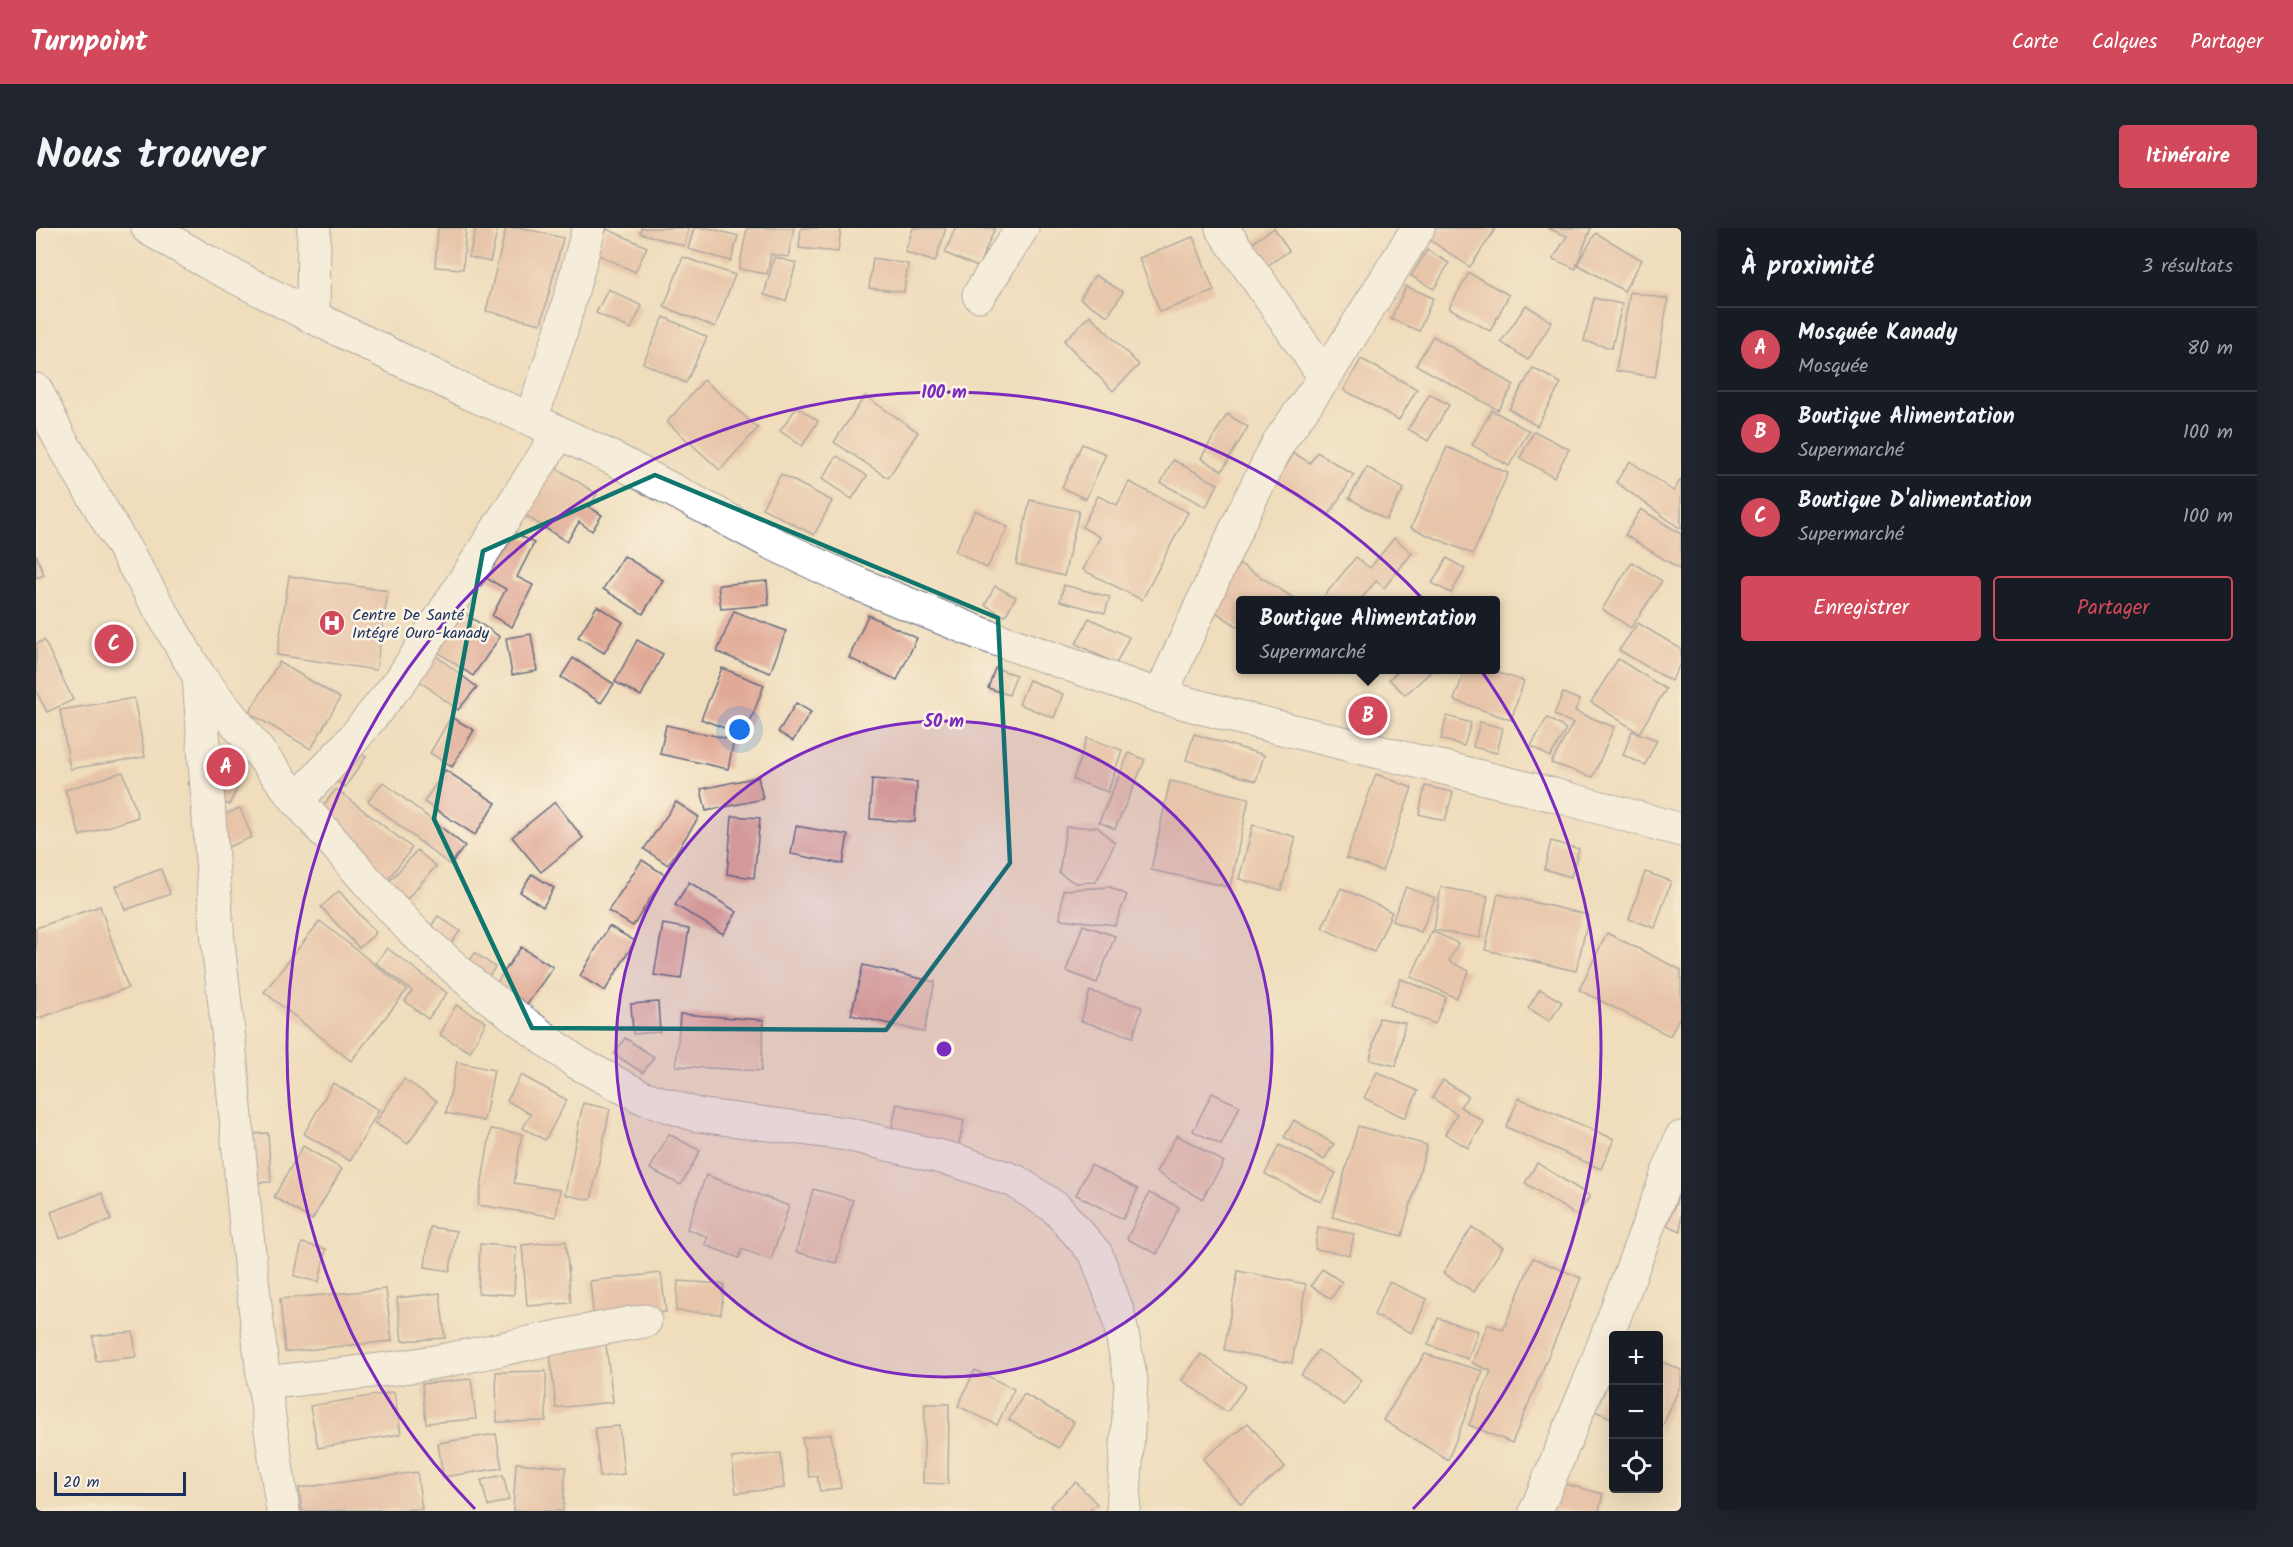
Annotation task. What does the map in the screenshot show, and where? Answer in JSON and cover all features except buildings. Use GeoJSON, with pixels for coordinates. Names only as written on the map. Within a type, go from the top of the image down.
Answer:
{"type":"FeatureCollection","features":[{"type":"Feature","properties":{"kind":"street"},"geometry":{"type":"LineString","coordinates":[[148,228],[207,262],[313,317],[467,392],[545,426],[856,584],[982,634],[1160,696],[1554,795],[1681,830]]}},
{"type":"Feature","properties":{"kind":"street"},"geometry":{"type":"LineString","coordinates":[[313,317],[314,228]]}},
{"type":"Feature","properties":{"kind":"street"},"geometry":{"type":"LineString","coordinates":[[297,800],[350,744],[400,680],[545,426],[561,335],[589,228]]}},
{"type":"Feature","properties":{"kind":"street"},"geometry":{"type":"LineString","coordinates":[[979,295],[1022,228]]}},
{"type":"Feature","properties":{"kind":"street"},"geometry":{"type":"LineString","coordinates":[[1222,228],[1325,377]]}},
{"type":"Feature","properties":{"kind":"street"},"geometry":{"type":"LineString","coordinates":[[1160,696],[1243,514],[1279,442],[1325,377],[1418,228]]}},
{"type":"Feature","properties":{"kind":"street"},"geometry":{"type":"LineString","coordinates":[[36,390],[59,437],[199,676],[297,800],[414,932],[476,987],[585,1067],[642,1097],[697,1115],[847,1134],[957,1161],[1015,1181],[1056,1208],[1096,1254],[1118,1313],[1131,1381],[1123,1511]]}},
{"type":"Feature","properties":{"kind":"street"},"geometry":{"type":"LineString","coordinates":[[199,676],[218,943],[264,1383],[283,1511]]}},
{"type":"Feature","properties":{"kind":"street"},"geometry":{"type":"LineString","coordinates":[[1536,1511],[1594,1371],[1681,1138]]}},
{"type":"Feature","properties":{"kind":"street"},"geometry":{"type":"LineString","coordinates":[[264,1383],[402,1368],[582,1331],[645,1321]]}},
{"type":"Feature","properties":{"kind":"highlighted area"},"geometry":{"type":"Polygon","coordinates":[[[655,475],[998,618],[1010,863],[886,1030],[532,1028],[434,819],[483,551],[655,475]]]}},
{"type":"Feature","properties":{"kind":"place","name":"Centre De Santé Intégré Ouro-kanady"},"geometry":{"type":"Point","coordinates":[332,623]}},
{"type":"Feature","properties":{"kind":"place","name":"Boutique D'alimentation"},"geometry":{"type":"Point","coordinates":[114,644]}},
{"type":"Feature","properties":{"kind":"place","name":"Boutique Alimentation"},"geometry":{"type":"Point","coordinates":[1368,716]}},
{"type":"Feature","properties":{"kind":"place","name":"Mosquée Kanady"},"geometry":{"type":"Point","coordinates":[226,767]}}]}
